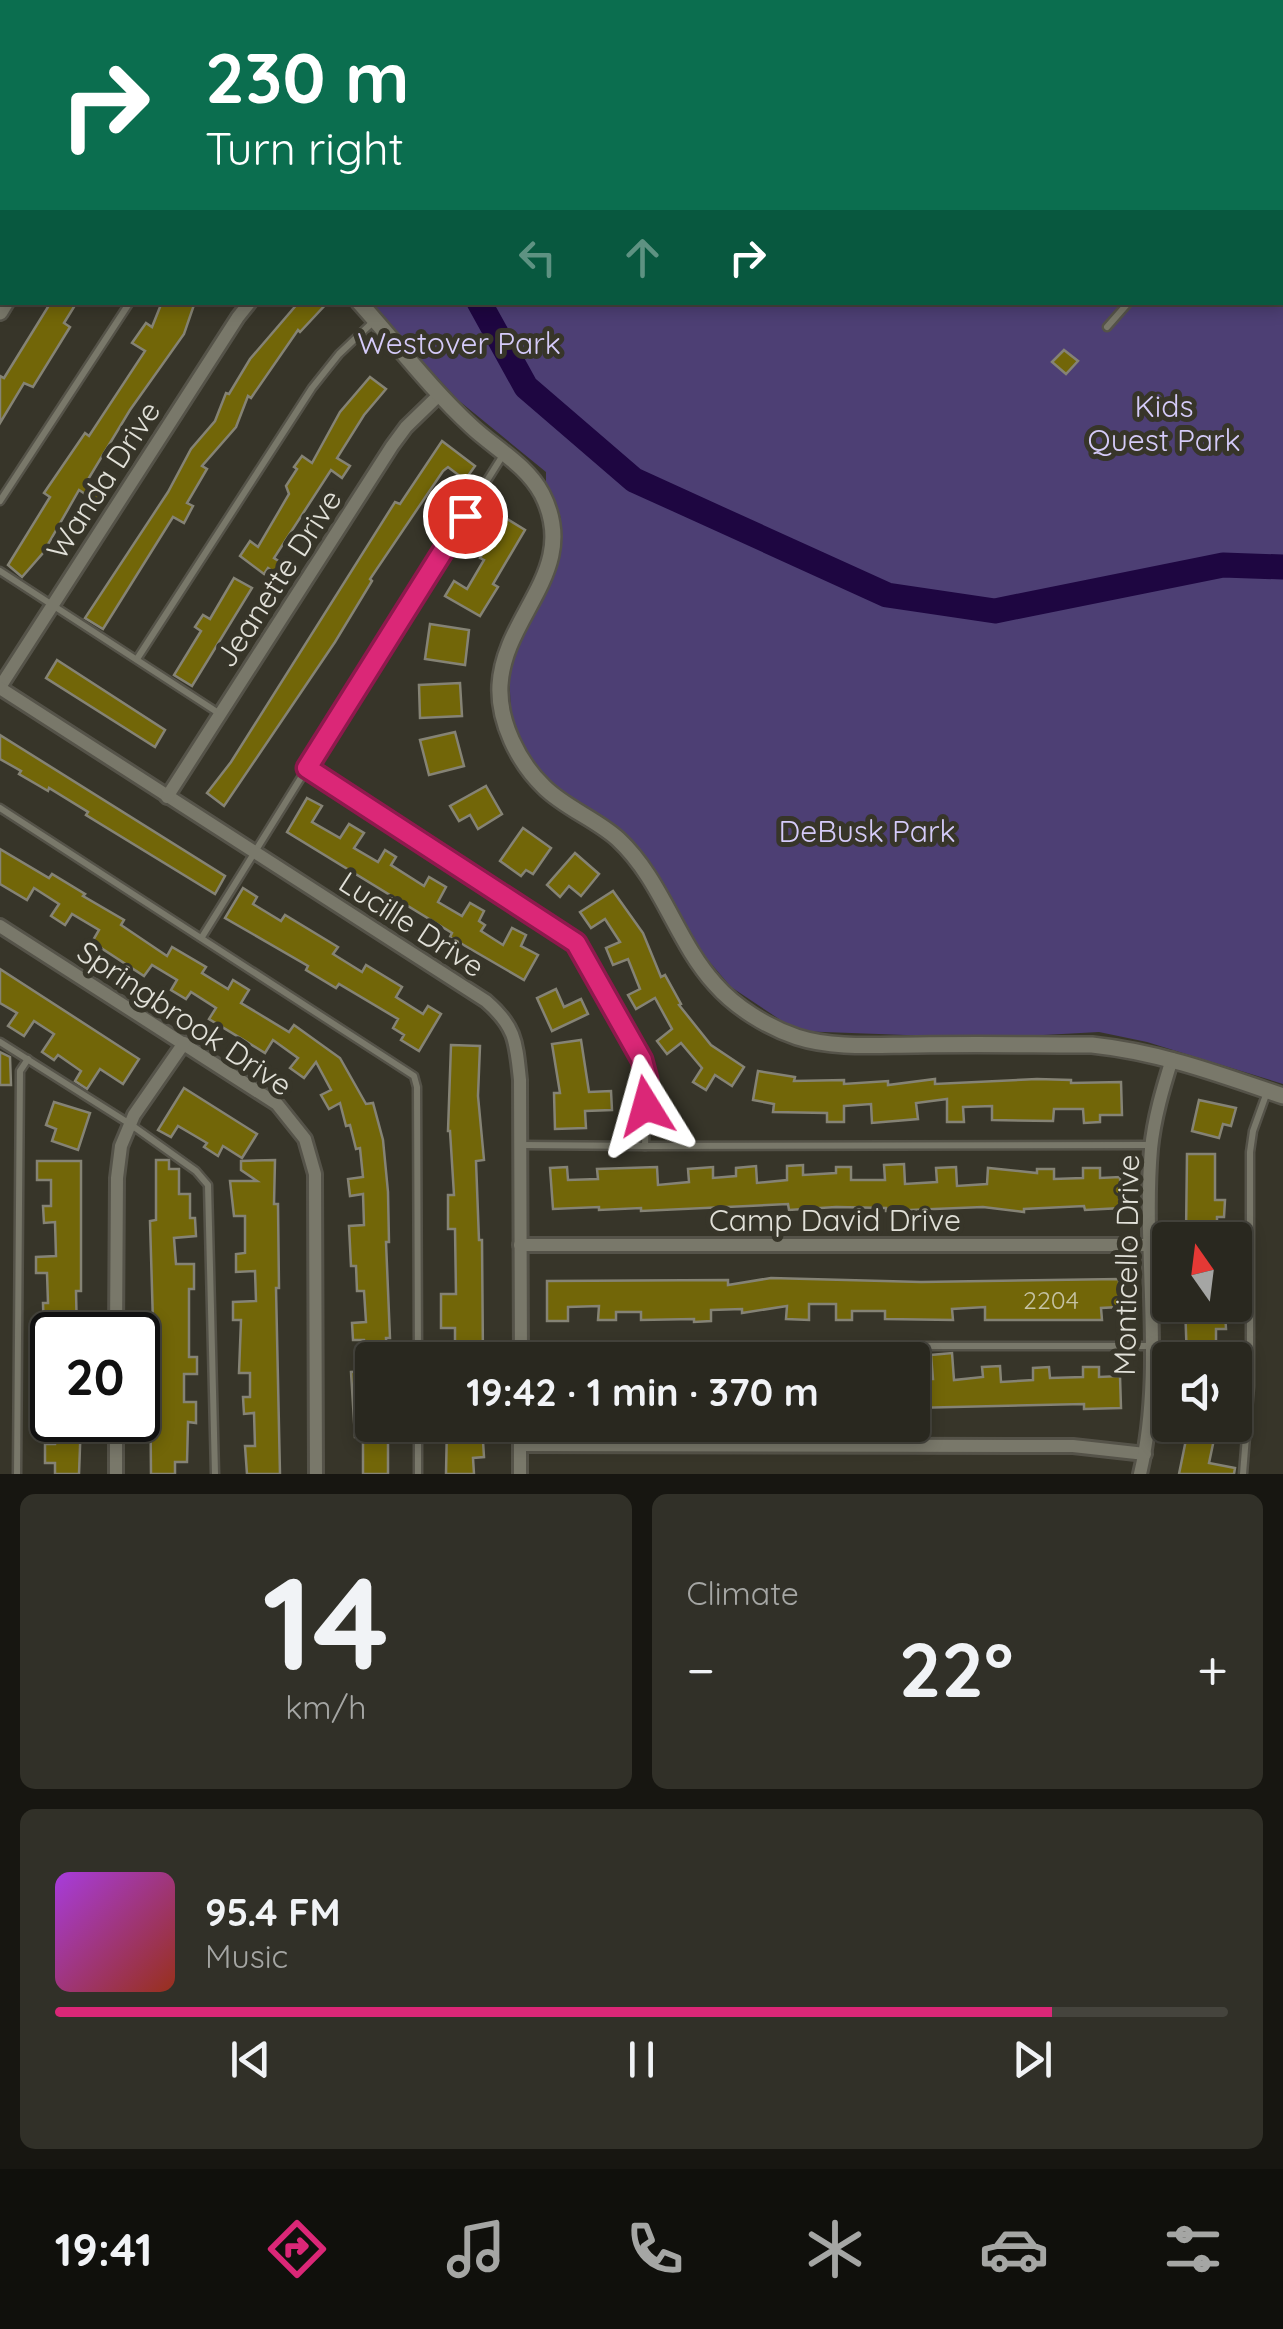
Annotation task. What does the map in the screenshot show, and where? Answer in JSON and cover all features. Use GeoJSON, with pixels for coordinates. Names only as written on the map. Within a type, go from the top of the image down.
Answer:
{"type":"FeatureCollection","features":[{"type":"Feature","properties":{"kind":"street","name":"Wanda Drive"},"geometry":{"type":"LineString","coordinates":[[0,687],[248,305]]}},
{"type":"Feature","properties":{"kind":"street"},"geometry":{"type":"LineString","coordinates":[[362,305],[440,394],[541,491],[552,519],[553,555],[507,648],[500,685],[504,721],[515,748],[544,787],[618,840],[630,854],[664,897],[698,964],[717,987],[753,1014],[800,1038],[848,1045],[1092,1045],[1172,1058],[1275,1093]]}},
{"type":"Feature","properties":{"kind":"street","name":"Jeanette Drive"},"geometry":{"type":"LineString","coordinates":[[167,796],[392,446],[406,426],[440,394]]}},
{"type":"Feature","properties":{"kind":"street","name":"Lucille Drive"},"geometry":{"type":"LineString","coordinates":[[0,687],[486,1001],[504,1017],[516,1038],[520,1342]]}},
{"type":"Feature","properties":{"kind":"street","name":"Springbrook Drive"},"geometry":{"type":"LineString","coordinates":[[0,926],[277,1104],[305,1139],[316,1174],[316,1474]]}},
{"type":"Feature","properties":{"kind":"street"},"geometry":{"type":"LineString","coordinates":[[116,1312],[117,1178],[121,1146],[130,1124],[184,1044]]}},
{"type":"Feature","properties":{"kind":"street","name":"Monticello Drive"},"geometry":{"type":"LineString","coordinates":[[1140,1474],[1149,1417],[1152,1145],[1172,1058]]}},
{"type":"Feature","properties":{"kind":"street","name":"Camp David Drive"},"geometry":{"type":"LineString","coordinates":[[520,1245],[1150,1245]]}},
{"type":"Feature","properties":{"kind":"street"},"geometry":{"type":"LineString","coordinates":[[116,1442],[116,1474]]}},
{"type":"Feature","properties":{"kind":"street"},"geometry":{"type":"LineString","coordinates":[[520,1474],[520,1445],[1073,1446],[1145,1454]]}},
{"type":"Feature","properties":{"kind":"lane"},"geometry":{"type":"LineString","coordinates":[[0,502],[128,305]]}},
{"type":"Feature","properties":{"kind":"lane"},"geometry":{"type":"LineString","coordinates":[[1107,326],[1126,305]]}},
{"type":"Feature","properties":{"kind":"lane"},"geometry":{"type":"LineString","coordinates":[[137,659],[312,388],[338,354],[375,320]]}},
{"type":"Feature","properties":{"kind":"lane"},"geometry":{"type":"LineString","coordinates":[[202,937],[505,453]]}},
{"type":"Feature","properties":{"kind":"lane"},"geometry":{"type":"LineString","coordinates":[[0,570],[220,714]]}},
{"type":"Feature","properties":{"kind":"lane"},"geometry":{"type":"LineString","coordinates":[[307,768],[576,943],[642,1060],[647,1079],[645,1146]]}},
{"type":"Feature","properties":{"kind":"lane"},"geometry":{"type":"LineString","coordinates":[[0,808],[414,1076],[418,1342]]}},
{"type":"Feature","properties":{"kind":"lane"},"geometry":{"type":"LineString","coordinates":[[0,1042],[130,1124],[196,1171],[208,1185],[215,1474]]}},
{"type":"Feature","properties":{"kind":"lane"},"geometry":{"type":"LineString","coordinates":[[17,1474],[20,1071],[28,1059]]}},
{"type":"Feature","properties":{"kind":"lane"},"geometry":{"type":"LineString","coordinates":[[1243,1474],[1250,1386],[1250,1152],[1253,1131],[1275,1093]]}},
{"type":"Feature","properties":{"kind":"lane"},"geometry":{"type":"LineString","coordinates":[[520,1146],[1152,1145]]}},
{"type":"Feature","properties":{"kind":"lane"},"geometry":{"type":"LineString","coordinates":[[930,1348],[1150,1346]]}},
{"type":"Feature","properties":{"kind":"lane"},"geometry":{"type":"LineString","coordinates":[[418,1442],[418,1474]]}},
{"type":"Feature","properties":{"kind":"green space"},"geometry":{"type":"Polygon","coordinates":[[[371,305],[1283,305],[1283,1084],[1147,1042],[1099,1032],[987,1038],[797,1031],[731,987],[701,952],[650,863],[630,841],[551,784],[530,760],[511,718],[509,665],[553,578],[561,518],[546,484],[546,472],[458,400],[371,305]]]}},
{"type":"Feature","properties":{"kind":"building"},"geometry":{"type":"Polygon","coordinates":[[[49,305],[75,305],[64,323],[70,327],[33,387],[24,383],[0,423],[0,376],[4,378],[49,305]]]}},
{"type":"Feature","properties":{"kind":"building"},"geometry":{"type":"Polygon","coordinates":[[[161,305],[194,305],[184,334],[130,410],[87,481],[102,491],[96,501],[79,490],[43,553],[22,577],[8,565],[50,497],[44,493],[85,433],[89,436],[145,351],[132,343],[146,323],[152,327],[161,305]]]}},
{"type":"Feature","properties":{"kind":"building"},"geometry":{"type":"Polygon","coordinates":[[[296,305],[325,305],[298,330],[251,398],[248,396],[236,427],[202,466],[207,469],[187,503],[193,506],[184,523],[173,517],[103,629],[85,618],[168,492],[191,449],[215,421],[226,393],[229,394],[250,359],[296,305]]]}},
{"type":"Feature","properties":{"kind":"building"},"geometry":{"type":"Polygon","coordinates":[[[1064,350],[1078,361],[1066,374],[1052,362],[1064,350]]]}},
{"type":"Feature","properties":{"kind":"building"},"geometry":{"type":"Polygon","coordinates":[[[370,377],[386,389],[337,458],[350,466],[342,478],[331,470],[274,558],[285,565],[278,575],[268,568],[264,574],[240,556],[250,541],[258,547],[289,494],[286,486],[297,469],[294,467],[302,456],[312,463],[340,412],[370,377]]]}},
{"type":"Feature","properties":{"kind":"building"},"geometry":{"type":"Polygon","coordinates":[[[442,441],[475,466],[465,480],[448,467],[443,471],[370,579],[335,642],[224,806],[207,793],[231,762],[395,502],[400,504],[442,441]]]}},
{"type":"Feature","properties":{"kind":"building"},"geometry":{"type":"Polygon","coordinates":[[[494,511],[525,530],[493,584],[498,587],[480,616],[445,596],[454,581],[467,589],[484,560],[480,558],[496,531],[486,525],[494,511]]]}},
{"type":"Feature","properties":{"kind":"building"},"geometry":{"type":"Polygon","coordinates":[[[234,578],[252,588],[192,686],[174,675],[201,631],[195,627],[203,615],[210,619],[234,578]]]}},
{"type":"Feature","properties":{"kind":"building"},"geometry":{"type":"Polygon","coordinates":[[[430,624],[469,630],[465,665],[425,659],[430,624]]]}},
{"type":"Feature","properties":{"kind":"building"},"geometry":{"type":"Polygon","coordinates":[[[57,660],[165,730],[155,747],[46,678],[57,660]]]}},
{"type":"Feature","properties":{"kind":"building"},"geometry":{"type":"Polygon","coordinates":[[[460,683],[462,716],[420,718],[419,685],[460,683]]]}},
{"type":"Feature","properties":{"kind":"building"},"geometry":{"type":"Polygon","coordinates":[[[455,732],[464,766],[429,775],[420,740],[455,732]]]}},
{"type":"Feature","properties":{"kind":"building"},"geometry":{"type":"Polygon","coordinates":[[[0,735],[225,876],[215,894],[49,788],[48,791],[19,774],[21,771],[0,759],[0,735]]]}},
{"type":"Feature","properties":{"kind":"building"},"geometry":{"type":"Polygon","coordinates":[[[486,786],[502,814],[478,829],[470,815],[459,821],[450,806],[486,786]]]}},
{"type":"Feature","properties":{"kind":"building"},"geometry":{"type":"Polygon","coordinates":[[[307,798],[322,806],[312,822],[340,838],[349,824],[364,833],[354,848],[378,862],[385,850],[396,857],[391,865],[424,886],[429,877],[446,887],[438,902],[462,916],[470,903],[484,911],[479,921],[485,925],[481,931],[503,945],[512,928],[526,935],[521,946],[538,955],[524,980],[287,832],[307,798]]]}},
{"type":"Feature","properties":{"kind":"building"},"geometry":{"type":"Polygon","coordinates":[[[523,828],[551,848],[533,874],[526,870],[521,876],[500,861],[523,828]]]}},
{"type":"Feature","properties":{"kind":"building"},"geometry":{"type":"Polygon","coordinates":[[[0,849],[85,894],[124,920],[121,925],[167,956],[172,947],[206,967],[202,973],[228,989],[233,980],[249,990],[241,1003],[289,1032],[294,1025],[340,1058],[366,1104],[373,1103],[383,1140],[389,1242],[390,1338],[386,1342],[353,1340],[352,1323],[366,1322],[364,1291],[357,1291],[356,1266],[351,1266],[349,1226],[364,1225],[363,1194],[350,1196],[348,1179],[363,1177],[360,1148],[356,1149],[340,1103],[329,1109],[321,1095],[331,1090],[316,1062],[304,1078],[290,1068],[298,1058],[273,1040],[265,1053],[209,1019],[216,1008],[191,992],[186,999],[171,990],[177,980],[152,965],[144,976],[92,942],[99,930],[72,914],[65,925],[51,916],[59,904],[34,888],[27,900],[0,884],[0,849]]]}},
{"type":"Feature","properties":{"kind":"building"},"geometry":{"type":"Polygon","coordinates":[[[575,853],[599,874],[581,896],[569,886],[560,897],[547,885],[575,853]]]}},
{"type":"Feature","properties":{"kind":"building"},"geometry":{"type":"Polygon","coordinates":[[[243,888],[257,897],[253,904],[281,921],[285,915],[338,947],[333,954],[362,972],[366,965],[402,987],[396,997],[423,1014],[428,1006],[441,1014],[419,1051],[401,1040],[404,1035],[393,1028],[398,1019],[339,984],[336,988],[306,970],[308,966],[225,918],[243,888]]]}},
{"type":"Feature","properties":{"kind":"building"},"geometry":{"type":"Polygon","coordinates":[[[613,891],[643,933],[661,977],[665,975],[679,1005],[711,1045],[744,1067],[732,1086],[715,1075],[706,1090],[693,1082],[702,1068],[681,1043],[667,1054],[657,1041],[672,1029],[655,998],[636,1009],[628,995],[640,989],[628,959],[613,965],[606,948],[620,942],[605,919],[591,928],[580,912],[613,891]]]}},
{"type":"Feature","properties":{"kind":"building"},"geometry":{"type":"Polygon","coordinates":[[[0,969],[139,1059],[123,1084],[100,1069],[87,1089],[75,1081],[81,1071],[58,1055],[54,1060],[42,1052],[54,1034],[34,1021],[24,1036],[8,1026],[17,1013],[0,1003],[0,969]]]}},
{"type":"Feature","properties":{"kind":"building"},"geometry":{"type":"Polygon","coordinates":[[[556,989],[564,1007],[581,999],[588,1014],[552,1031],[537,998],[556,989]]]}},
{"type":"Feature","properties":{"kind":"building"},"geometry":{"type":"Polygon","coordinates":[[[581,1040],[589,1092],[611,1091],[612,1110],[585,1111],[586,1128],[555,1129],[554,1093],[560,1093],[552,1044],[581,1040]]]}},
{"type":"Feature","properties":{"kind":"building"},"geometry":{"type":"Polygon","coordinates":[[[451,1045],[480,1046],[478,1096],[484,1160],[476,1161],[482,1240],[483,1342],[455,1342],[455,1328],[441,1328],[441,1294],[456,1294],[455,1229],[448,1229],[448,1195],[454,1195],[448,1131],[451,1045]]]}},
{"type":"Feature","properties":{"kind":"building"},"geometry":{"type":"Polygon","coordinates":[[[0,1052],[10,1057],[11,1085],[0,1085],[0,1052]]]}},
{"type":"Feature","properties":{"kind":"building"},"geometry":{"type":"Polygon","coordinates":[[[758,1071],[795,1077],[794,1081],[844,1080],[844,1084],[888,1081],[888,1085],[935,1079],[935,1084],[1037,1079],[1121,1082],[1122,1115],[1100,1115],[1100,1122],[1084,1123],[1083,1109],[1054,1109],[1053,1121],[992,1120],[992,1106],[963,1107],[964,1122],[947,1122],[947,1099],[916,1103],[918,1119],[872,1123],[871,1104],[844,1106],[844,1122],[827,1122],[827,1113],[773,1112],[774,1104],[753,1100],[758,1071]]]}},
{"type":"Feature","properties":{"kind":"building"},"geometry":{"type":"Polygon","coordinates":[[[184,1088],[257,1134],[242,1158],[223,1146],[218,1156],[204,1147],[207,1143],[178,1126],[171,1137],[158,1130],[184,1088]]]}},
{"type":"Feature","properties":{"kind":"building"},"geometry":{"type":"Polygon","coordinates":[[[1199,1100],[1236,1108],[1231,1126],[1223,1124],[1219,1138],[1192,1131],[1199,1100]]]}},
{"type":"Feature","properties":{"kind":"building"},"geometry":{"type":"Polygon","coordinates":[[[54,1102],[90,1113],[78,1150],[52,1141],[56,1129],[46,1125],[54,1102]]]}},
{"type":"Feature","properties":{"kind":"building"},"geometry":{"type":"Polygon","coordinates":[[[1187,1154],[1215,1154],[1215,1200],[1225,1200],[1224,1217],[1217,1217],[1217,1222],[1186,1222],[1187,1154]]]}},
{"type":"Feature","properties":{"kind":"building"},"geometry":{"type":"Polygon","coordinates":[[[156,1160],[169,1160],[169,1169],[179,1169],[179,1194],[190,1194],[190,1218],[195,1218],[196,1236],[174,1238],[176,1264],[194,1264],[194,1289],[189,1289],[189,1357],[197,1357],[197,1374],[184,1374],[184,1402],[196,1402],[196,1423],[188,1422],[187,1462],[175,1462],[175,1474],[151,1474],[151,1442],[160,1442],[160,1312],[153,1312],[150,1221],[156,1220],[156,1160]]]}},
{"type":"Feature","properties":{"kind":"building"},"geometry":{"type":"Polygon","coordinates":[[[275,1160],[280,1474],[247,1474],[245,1446],[255,1446],[254,1413],[244,1414],[243,1397],[250,1397],[250,1373],[239,1373],[241,1320],[233,1320],[233,1302],[256,1301],[255,1271],[236,1272],[236,1254],[245,1253],[245,1216],[234,1216],[230,1181],[257,1181],[241,1170],[241,1161],[275,1160]]]}},
{"type":"Feature","properties":{"kind":"building"},"geometry":{"type":"Polygon","coordinates":[[[37,1161],[81,1161],[81,1291],[76,1291],[76,1312],[43,1312],[43,1303],[48,1303],[47,1273],[36,1273],[36,1257],[56,1256],[55,1222],[44,1223],[43,1206],[51,1206],[51,1180],[37,1180],[37,1161]]]}},
{"type":"Feature","properties":{"kind":"building"},"geometry":{"type":"Polygon","coordinates":[[[904,1164],[905,1184],[937,1182],[936,1168],[956,1167],[957,1186],[987,1184],[988,1168],[1037,1173],[1037,1169],[1054,1169],[1054,1179],[1083,1178],[1083,1168],[1100,1168],[1100,1178],[1120,1177],[1121,1208],[1085,1210],[1084,1206],[1024,1212],[983,1207],[789,1210],[788,1204],[641,1211],[599,1207],[553,1209],[550,1168],[567,1167],[568,1180],[598,1179],[597,1169],[657,1167],[658,1185],[689,1182],[688,1169],[713,1167],[713,1178],[736,1176],[736,1168],[756,1166],[757,1183],[787,1180],[787,1166],[803,1165],[803,1175],[836,1173],[836,1167],[851,1167],[851,1180],[885,1180],[884,1165],[904,1164]]]}},
{"type":"Feature","properties":{"kind":"building"},"geometry":{"type":"Polygon","coordinates":[[[771,1278],[921,1282],[1119,1279],[1119,1307],[1101,1308],[1102,1320],[985,1320],[985,1307],[952,1309],[953,1320],[885,1319],[885,1311],[852,1311],[852,1320],[836,1320],[836,1304],[809,1304],[809,1320],[786,1319],[787,1306],[742,1313],[742,1309],[711,1310],[711,1321],[694,1322],[641,1320],[641,1312],[616,1312],[616,1320],[598,1320],[599,1306],[568,1307],[568,1321],[547,1321],[547,1281],[728,1280],[728,1285],[771,1278]]]}},
{"type":"Feature","properties":{"kind":"building"},"geometry":{"type":"Polygon","coordinates":[[[1186,1322],[1226,1322],[1226,1329],[1216,1329],[1216,1342],[1186,1342],[1186,1322]]]}},
{"type":"Feature","properties":{"kind":"building"},"geometry":{"type":"Polygon","coordinates":[[[952,1353],[954,1380],[983,1377],[982,1367],[1000,1366],[1001,1382],[1033,1380],[1033,1368],[1049,1367],[1050,1378],[1083,1377],[1083,1367],[1099,1367],[1099,1377],[1120,1376],[1121,1408],[1084,1409],[1084,1404],[930,1408],[931,1355],[952,1353]]]}},
{"type":"Feature","properties":{"kind":"building"},"geometry":{"type":"Polygon","coordinates":[[[351,1372],[355,1372],[355,1437],[351,1372]]]}},
{"type":"Feature","properties":{"kind":"building"},"geometry":{"type":"Polygon","coordinates":[[[80,1442],[79,1474],[55,1474],[55,1463],[45,1463],[45,1444],[80,1442]]]}},
{"type":"Feature","properties":{"kind":"building"},"geometry":{"type":"Polygon","coordinates":[[[363,1442],[388,1442],[388,1474],[363,1474],[363,1442]]]}},
{"type":"Feature","properties":{"kind":"building"},"geometry":{"type":"Polygon","coordinates":[[[447,1442],[483,1442],[484,1457],[473,1458],[474,1474],[446,1474],[447,1442]]]}},
{"type":"Feature","properties":{"kind":"building"},"geometry":{"type":"Polygon","coordinates":[[[1186,1442],[1213,1442],[1209,1463],[1235,1468],[1234,1474],[1179,1474],[1186,1442]]]}},
{"type":"Feature","properties":{"kind":"waterway"},"geometry":{"type":"LineString","coordinates":[[481,305],[526,387],[634,480],[887,595],[995,611],[1223,565],[1283,567]]}},
{"type":"Feature","properties":{"kind":"route"},"geometry":{"type":"LineString","coordinates":[[465,516],[307,768],[576,943],[642,1060],[647,1079],[646,1106]]}},
{"type":"Feature","properties":{"kind":"park label","name":"Westover Park"},"geometry":{"type":"Point","coordinates":[459,343]}},
{"type":"Feature","properties":{"kind":"park label","name":"Kids Quest Park"},"geometry":{"type":"Point","coordinates":[1164,423]}},
{"type":"Feature","properties":{"kind":"park label","name":"DeBusk Park"},"geometry":{"type":"Point","coordinates":[867,831]}}]}
